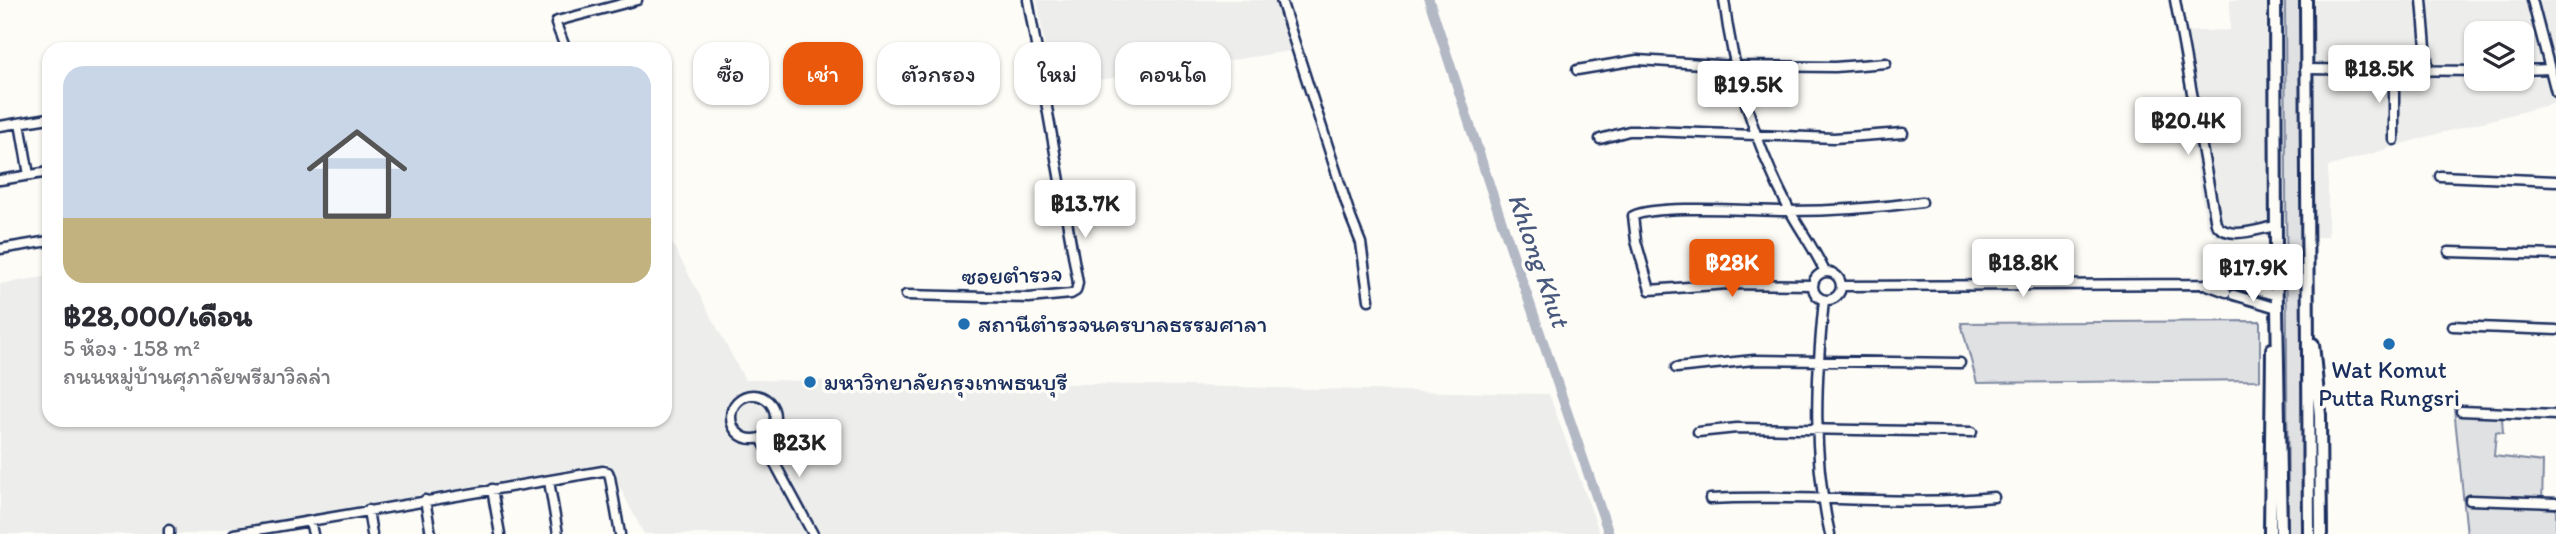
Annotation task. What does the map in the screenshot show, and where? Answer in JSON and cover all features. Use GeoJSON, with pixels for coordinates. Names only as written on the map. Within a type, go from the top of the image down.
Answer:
{"type":"FeatureCollection","features":[{"type":"Feature","properties":{"kind":"main road"},"geometry":{"type":"LineString","coordinates":[[2275,0],[2281,534]]}},
{"type":"Feature","properties":{"kind":"main road"},"geometry":{"type":"LineString","coordinates":[[2306,0],[2309,534]]}},
{"type":"Feature","properties":{"kind":"main road"},"geometry":{"type":"LineString","coordinates":[[2270,534],[2272,348],[2278,314]]}},
{"type":"Feature","properties":{"kind":"main road"},"geometry":{"type":"LineString","coordinates":[[2307,317],[2316,361],[2320,415],[2321,534]]}},
{"type":"Feature","properties":{"kind":"street"},"geometry":{"type":"LineString","coordinates":[[563,42],[557,21],[637,0]]}},
{"type":"Feature","properties":{"kind":"street","name":"ซอยตำรวจ"},"geometry":{"type":"LineString","coordinates":[[906,295],[1029,298],[1071,295],[1076,291],[1078,283],[1028,0]]}},
{"type":"Feature","properties":{"kind":"street"},"geometry":{"type":"LineString","coordinates":[[1281,0],[1361,243],[1369,300]]}},
{"type":"Feature","properties":{"kind":"street"},"geometry":{"type":"LineString","coordinates":[[1724,0],[1735,66],[1756,136],[1791,211],[1825,272]]}},
{"type":"Feature","properties":{"kind":"street"},"geometry":{"type":"LineString","coordinates":[[2175,0],[2216,224],[2224,232],[2232,233],[2276,226]]}},
{"type":"Feature","properties":{"kind":"street"},"geometry":{"type":"LineString","coordinates":[[2422,0],[2428,71]]}},
{"type":"Feature","properties":{"kind":"street"},"geometry":{"type":"LineString","coordinates":[[2532,0],[2556,92]]}},
{"type":"Feature","properties":{"kind":"street"},"geometry":{"type":"LineString","coordinates":[[1577,70],[1637,60],[1735,66],[1835,67],[1886,64]]}},
{"type":"Feature","properties":{"kind":"street"},"geometry":{"type":"LineString","coordinates":[[2305,69],[2464,71]]}},
{"type":"Feature","properties":{"kind":"street"},"geometry":{"type":"LineString","coordinates":[[2534,70],[2550,69]]}},
{"type":"Feature","properties":{"kind":"street"},"geometry":{"type":"LineString","coordinates":[[2394,71],[2394,140]]}},
{"type":"Feature","properties":{"kind":"street"},"geometry":{"type":"LineString","coordinates":[[0,126],[42,119]]}},
{"type":"Feature","properties":{"kind":"street"},"geometry":{"type":"LineString","coordinates":[[20,122],[29,175]]}},
{"type":"Feature","properties":{"kind":"street"},"geometry":{"type":"LineString","coordinates":[[1600,139],[1629,131],[1834,138],[1903,133]]}},
{"type":"Feature","properties":{"kind":"street"},"geometry":{"type":"LineString","coordinates":[[0,180],[42,173]]}},
{"type":"Feature","properties":{"kind":"street"},"geometry":{"type":"LineString","coordinates":[[2441,176],[2556,181]]}},
{"type":"Feature","properties":{"kind":"street"},"geometry":{"type":"LineString","coordinates":[[1813,285],[1727,284],[1650,290],[1632,221],[1634,214],[1677,210],[1868,209],[1922,202]]}},
{"type":"Feature","properties":{"kind":"street"},"geometry":{"type":"LineString","coordinates":[[0,249],[42,242]]}},
{"type":"Feature","properties":{"kind":"street"},"geometry":{"type":"LineString","coordinates":[[2449,252],[2556,255]]}},
{"type":"Feature","properties":{"kind":"street"},"geometry":{"type":"LineString","coordinates":[[1825,272],[1837,275],[1842,286],[1836,298],[1824,300],[1814,293],[1813,285],[1818,275],[1825,272]]}},
{"type":"Feature","properties":{"kind":"street"},"geometry":{"type":"LineString","coordinates":[[1842,286],[2233,283],[2277,296]]}},
{"type":"Feature","properties":{"kind":"street"},"geometry":{"type":"LineString","coordinates":[[2204,284],[2278,314]]}},
{"type":"Feature","properties":{"kind":"street"},"geometry":{"type":"LineString","coordinates":[[2247,300],[2249,288]]}},
{"type":"Feature","properties":{"kind":"street"},"geometry":{"type":"LineString","coordinates":[[1824,300],[1818,360],[1816,429],[1822,498],[1830,534]]}},
{"type":"Feature","properties":{"kind":"street"},"geometry":{"type":"LineString","coordinates":[[2453,326],[2556,330]]}},
{"type":"Feature","properties":{"kind":"street"},"geometry":{"type":"LineString","coordinates":[[1676,368],[1754,360],[1960,363]]}},
{"type":"Feature","properties":{"kind":"street"},"geometry":{"type":"LineString","coordinates":[[745,396],[766,399],[774,409],[774,424],[761,438],[746,439],[732,427],[730,415],[733,406],[745,396]]}},
{"type":"Feature","properties":{"kind":"street"},"geometry":{"type":"LineString","coordinates":[[2460,411],[2556,415]]}},
{"type":"Feature","properties":{"kind":"street"},"geometry":{"type":"LineString","coordinates":[[1698,432],[1737,428],[1972,432]]}},
{"type":"Feature","properties":{"kind":"street"},"geometry":{"type":"LineString","coordinates":[[761,438],[813,534]]}},
{"type":"Feature","properties":{"kind":"street"},"geometry":{"type":"LineString","coordinates":[[234,534],[603,471],[608,472],[610,477],[620,534]]}},
{"type":"Feature","properties":{"kind":"street"},"geometry":{"type":"LineString","coordinates":[[549,481],[558,534]]}},
{"type":"Feature","properties":{"kind":"street"},"geometry":{"type":"LineString","coordinates":[[492,489],[500,534]]}},
{"type":"Feature","properties":{"kind":"street"},"geometry":{"type":"LineString","coordinates":[[1710,499],[1749,497],[1958,500],[1994,496]]}},
{"type":"Feature","properties":{"kind":"street"},"geometry":{"type":"LineString","coordinates":[[425,500],[432,534]]}},
{"type":"Feature","properties":{"kind":"street"},"geometry":{"type":"LineString","coordinates":[[2470,500],[2556,503]]}},
{"type":"Feature","properties":{"kind":"street"},"geometry":{"type":"LineString","coordinates":[[368,510],[372,534]]}},
{"type":"Feature","properties":{"kind":"street"},"geometry":{"type":"LineString","coordinates":[[310,521],[313,534]]}},
{"type":"Feature","properties":{"kind":"shaded area"},"geometry":{"type":"Polygon","coordinates":[[[1037,0],[1275,0],[1291,51],[1231,60],[1231,42],[1115,42],[1115,78],[1101,80],[1101,42],[1044,42],[1037,0]]]}},
{"type":"Feature","properties":{"kind":"shaded area"},"geometry":{"type":"Polygon","coordinates":[[[2230,0],[2556,0],[2556,103],[2429,136],[2328,167],[2328,237],[2217,238],[2206,226],[2175,32],[2230,30],[2230,0]]]}},
{"type":"Feature","properties":{"kind":"shaded area"},"geometry":{"type":"Polygon","coordinates":[[[2285,0],[2301,0],[2302,534],[2288,534],[2285,0]]]}},
{"type":"Feature","properties":{"kind":"shaded area","name":"มหาวิทยาลัยกรุงเทพธนบุรี"},"geometry":{"type":"Polygon","coordinates":[[[672,243],[745,380],[1098,384],[1549,394],[1600,534],[644,534],[607,463],[194,534],[0,534],[0,284],[42,277],[42,427],[672,427],[672,243]]]}},
{"type":"Feature","properties":{"kind":"shaded area"},"geometry":{"type":"Polygon","coordinates":[[[2260,321],[2260,380],[1977,383],[1961,323],[2260,321]]]}},
{"type":"Feature","properties":{"kind":"shaded area"},"geometry":{"type":"Polygon","coordinates":[[[2454,408],[2502,418],[2503,433],[2496,432],[2494,456],[2543,462],[2542,508],[2556,509],[2556,534],[2467,534],[2454,408]]]}},
{"type":"Feature","properties":{"kind":"waterway","name":"Khlong Khut"},"geometry":{"type":"LineString","coordinates":[[1429,0],[1609,534]]}},
{"type":"Feature","properties":{"kind":"place","name":"สถานีตำรวจนครบาลธรรมศาลา"},"geometry":{"type":"Point","coordinates":[964,324]}},
{"type":"Feature","properties":{"kind":"place","name":"Wat Komut Putta Rungsri"},"geometry":{"type":"Point","coordinates":[2389,344]}},
{"type":"Feature","properties":{"kind":"place","name":"มหาวิทยาลัยกรุงเทพธนบุรี"},"geometry":{"type":"Point","coordinates":[810,382]}}]}
